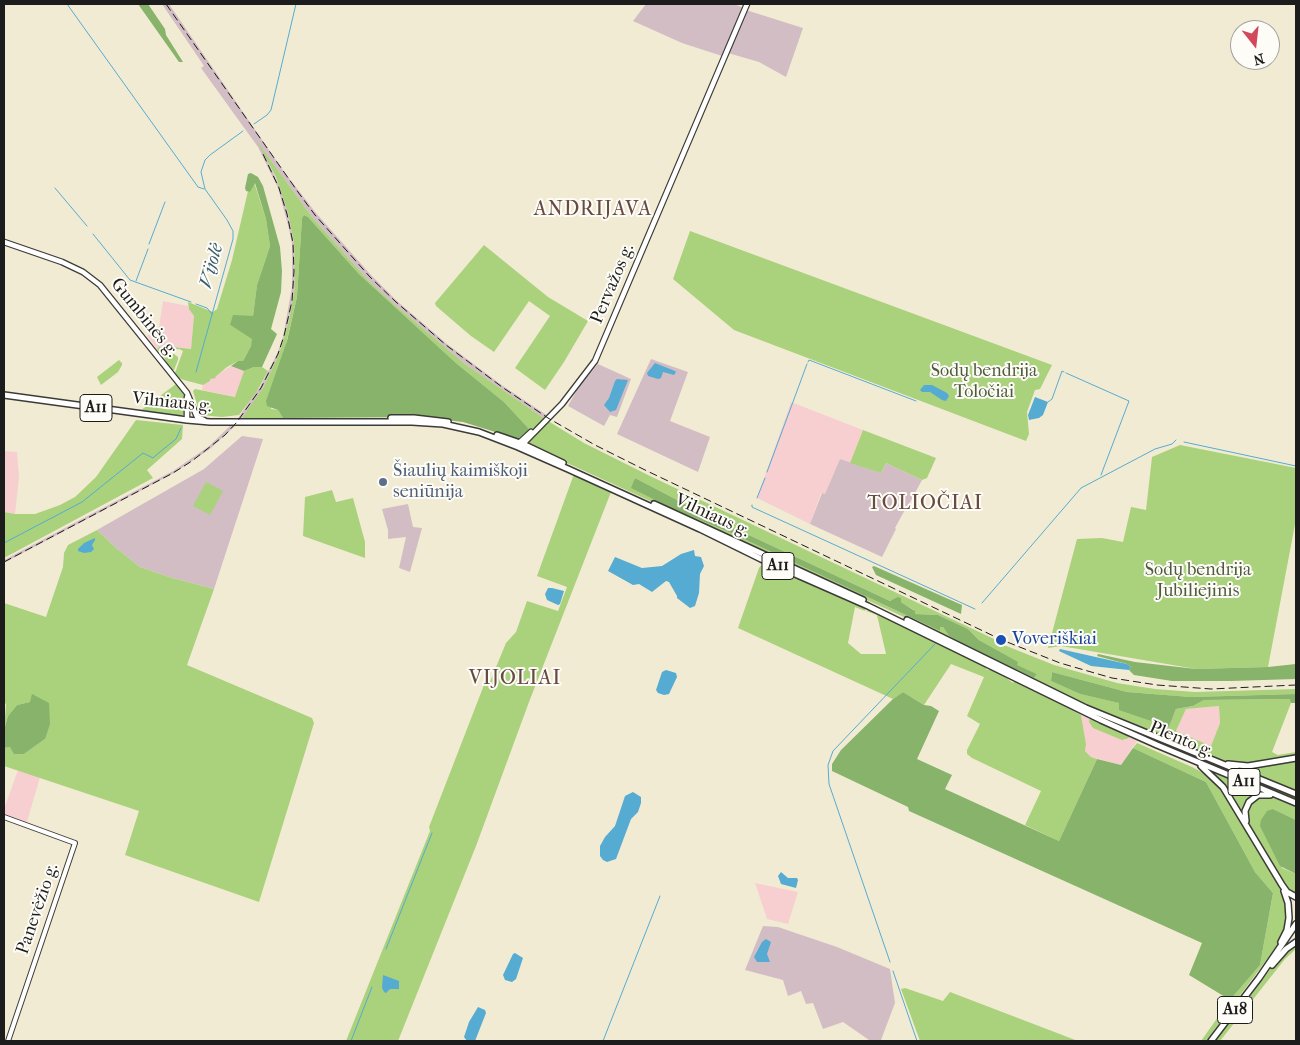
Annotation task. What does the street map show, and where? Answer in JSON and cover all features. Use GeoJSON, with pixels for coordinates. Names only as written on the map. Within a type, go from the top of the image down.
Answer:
{"type":"FeatureCollection","features":[{"type":"Feature","properties":{"kind":"highway","name":"Vilniaus g."},"geometry":{"type":"LineString","coordinates":[[4,395],[210,422],[412,422],[443,424],[479,432],[520,445],[761,559],[868,606],[1085,710]]}},
{"type":"Feature","properties":{"kind":"highway","name":"Plento g."},"geometry":{"type":"LineString","coordinates":[[1085,710],[1296,794]]}},
{"type":"Feature","properties":{"kind":"highway","name":"Plento g."},"geometry":{"type":"LineString","coordinates":[[1085,710],[1197,762],[1294,803]]}},
{"type":"Feature","properties":{"kind":"highway"},"geometry":{"type":"LineString","coordinates":[[1208,759],[1239,766],[1296,758]]}},
{"type":"Feature","properties":{"kind":"highway"},"geometry":{"type":"LineString","coordinates":[[1197,762],[1219,781],[1282,886],[1287,892],[1296,897]]}},
{"type":"Feature","properties":{"kind":"highway"},"geometry":{"type":"LineString","coordinates":[[1248,827],[1245,815],[1246,807],[1254,797],[1266,794],[1294,803]]}},
{"type":"Feature","properties":{"kind":"highway"},"geometry":{"type":"LineString","coordinates":[[1275,955],[1287,930],[1289,918],[1288,903],[1282,886]]}},
{"type":"Feature","properties":{"kind":"highway","name":"A18"},"geometry":{"type":"LineString","coordinates":[[1210,1041],[1259,978],[1296,924]]}},
{"type":"Feature","properties":{"kind":"highway"},"geometry":{"type":"LineString","coordinates":[[1259,978],[1286,949],[1296,942]]}},
{"type":"Feature","properties":{"kind":"main road","name":"Pervažos g."},"geometry":{"type":"LineString","coordinates":[[520,445],[562,404],[595,361],[747,4]]}},
{"type":"Feature","properties":{"kind":"main road","name":"Gumbinės g."},"geometry":{"type":"LineString","coordinates":[[4,242],[74,267],[91,278],[107,293],[187,393],[197,417],[210,422]]}},
{"type":"Feature","properties":{"kind":"main road"},"geometry":{"type":"LineString","coordinates":[[187,393],[187,420]]}},
{"type":"Feature","properties":{"kind":"street","name":"Panevėžio g."},"geometry":{"type":"LineString","coordinates":[[4,817],[75,843],[8,1041]]}},
{"type":"Feature","properties":{"kind":"shaded area"},"geometry":{"type":"Polygon","coordinates":[[[162,4],[169,4],[282,169],[316,213],[371,275],[397,301],[447,344],[503,386],[548,416],[545,419],[465,364],[368,280],[312,217],[261,147],[280,187],[288,213],[294,243],[295,287],[289,320],[279,354],[263,388],[251,407],[242,418],[238,418],[260,387],[277,354],[283,337],[292,287],[292,244],[278,188],[258,147],[201,68],[204,66],[162,4]]]}},
{"type":"Feature","properties":{"kind":"shaded area"},"geometry":{"type":"Polygon","coordinates":[[[646,4],[734,4],[744,8],[722,56],[682,43],[633,21],[646,4]]]}},
{"type":"Feature","properties":{"kind":"shaded area"},"geometry":{"type":"Polygon","coordinates":[[[746,10],[803,28],[786,77],[759,62],[728,53],[746,10]]]}},
{"type":"Feature","properties":{"kind":"shaded area"},"geometry":{"type":"Polygon","coordinates":[[[163,301],[188,306],[194,316],[191,349],[175,347],[174,349],[162,349],[160,346],[157,349],[147,336],[159,327],[163,301]]]}},
{"type":"Feature","properties":{"kind":"shaded area"},"geometry":{"type":"Polygon","coordinates":[[[651,359],[688,372],[670,421],[710,437],[698,472],[617,434],[651,359]]]}},
{"type":"Feature","properties":{"kind":"shaded area"},"geometry":{"type":"Polygon","coordinates":[[[598,364],[631,379],[617,417],[610,415],[604,426],[568,406],[578,388],[598,364]]]}},
{"type":"Feature","properties":{"kind":"shaded area"},"geometry":{"type":"Polygon","coordinates":[[[231,366],[244,371],[236,397],[202,390],[203,385],[210,381],[210,379],[231,366]]]}},
{"type":"Feature","properties":{"kind":"shaded area"},"geometry":{"type":"Polygon","coordinates":[[[791,402],[863,430],[850,463],[840,460],[825,495],[821,493],[810,524],[757,498],[791,402]]]}},
{"type":"Feature","properties":{"kind":"shaded area"},"geometry":{"type":"Polygon","coordinates":[[[230,426],[235,426],[210,449],[174,473],[4,563],[4,560],[173,471],[208,447],[230,426]]]}},
{"type":"Feature","properties":{"kind":"shaded area"},"geometry":{"type":"Polygon","coordinates":[[[242,436],[263,439],[214,589],[140,567],[97,530],[204,469],[242,436]]]}},
{"type":"Feature","properties":{"kind":"shaded area"},"geometry":{"type":"Polygon","coordinates":[[[4,451],[17,452],[19,477],[15,514],[4,512],[4,451]]]}},
{"type":"Feature","properties":{"kind":"shaded area"},"geometry":{"type":"Polygon","coordinates":[[[840,459],[881,473],[886,463],[922,480],[895,528],[882,557],[810,524],[822,493],[825,494],[840,459]]]}},
{"type":"Feature","properties":{"kind":"shaded area"},"geometry":{"type":"Polygon","coordinates":[[[408,504],[413,527],[422,528],[410,572],[399,568],[406,537],[388,539],[388,530],[382,509],[408,504]]]}},
{"type":"Feature","properties":{"kind":"shaded area"},"geometry":{"type":"Polygon","coordinates":[[[1219,706],[1220,723],[1211,746],[1176,731],[1186,709],[1219,706]]]}},
{"type":"Feature","properties":{"kind":"shaded area"},"geometry":{"type":"Polygon","coordinates":[[[1081,715],[1137,741],[1121,765],[1091,757],[1085,751],[1086,744],[1081,715]]]}},
{"type":"Feature","properties":{"kind":"shaded area"},"geometry":{"type":"Polygon","coordinates":[[[18,770],[40,777],[27,822],[4,814],[4,809],[18,770]]]}},
{"type":"Feature","properties":{"kind":"shaded area"},"geometry":{"type":"Polygon","coordinates":[[[755,883],[798,892],[788,924],[767,919],[755,883]]]}},
{"type":"Feature","properties":{"kind":"shaded area"},"geometry":{"type":"Polygon","coordinates":[[[763,926],[778,927],[837,947],[890,969],[895,1003],[881,1040],[869,1040],[843,1022],[823,1029],[813,1003],[806,1004],[801,991],[788,996],[783,980],[745,970],[763,926]]]}},
{"type":"Feature","properties":{"kind":"green space"},"geometry":{"type":"Polygon","coordinates":[[[138,4],[148,4],[165,29],[166,35],[183,62],[179,62],[138,4]]]}},
{"type":"Feature","properties":{"kind":"green space"},"geometry":{"type":"Polygon","coordinates":[[[256,140],[312,217],[368,280],[465,364],[545,419],[530,430],[504,402],[456,363],[359,274],[308,217],[304,215],[302,218],[297,297],[271,409],[278,410],[283,418],[242,418],[263,388],[279,354],[289,320],[295,287],[294,243],[288,213],[276,177],[256,140]]]}},
{"type":"Feature","properties":{"kind":"green space"},"geometry":{"type":"Polygon","coordinates":[[[251,173],[258,177],[263,186],[280,247],[282,271],[281,292],[271,329],[277,334],[262,367],[254,367],[244,371],[231,366],[238,361],[243,361],[251,346],[252,339],[230,325],[233,315],[253,316],[257,285],[270,246],[266,219],[255,183],[250,192],[246,191],[245,188],[248,174],[251,173]]]}},
{"type":"Feature","properties":{"kind":"green space"},"geometry":{"type":"Polygon","coordinates":[[[254,182],[266,219],[270,246],[257,285],[253,316],[230,325],[253,339],[251,346],[243,361],[238,361],[227,367],[216,378],[210,379],[210,381],[203,385],[184,380],[175,373],[183,351],[179,349],[161,354],[157,349],[160,346],[162,349],[174,349],[174,347],[191,349],[194,316],[189,309],[188,302],[213,312],[217,309],[232,260],[248,191],[250,192],[254,182]]]}},
{"type":"Feature","properties":{"kind":"green space"},"geometry":{"type":"Polygon","coordinates":[[[304,215],[308,217],[359,274],[456,363],[504,402],[530,430],[518,439],[463,422],[421,417],[283,418],[278,410],[267,406],[266,401],[287,341],[297,297],[302,218],[304,215]]]}},
{"type":"Feature","properties":{"kind":"green space","name":"Sodų bendrija Toločiai"},"geometry":{"type":"Polygon","coordinates":[[[690,231],[1052,365],[1040,389],[1035,390],[1027,412],[1029,434],[1026,441],[734,330],[673,279],[690,231]]]}},
{"type":"Feature","properties":{"kind":"green space"},"geometry":{"type":"Polygon","coordinates":[[[484,245],[548,297],[588,321],[545,390],[515,368],[550,316],[529,301],[494,352],[471,336],[436,306],[435,303],[484,245]]]}},
{"type":"Feature","properties":{"kind":"green space"},"geometry":{"type":"Polygon","coordinates":[[[174,354],[178,357],[174,370],[168,365],[163,356],[174,354]]]}},
{"type":"Feature","properties":{"kind":"green space"},"geometry":{"type":"Polygon","coordinates":[[[119,360],[122,365],[118,372],[101,385],[97,377],[119,360]]]}},
{"type":"Feature","properties":{"kind":"green space"},"geometry":{"type":"Polygon","coordinates":[[[254,367],[262,367],[268,371],[256,393],[239,415],[222,417],[200,415],[193,391],[195,389],[235,397],[244,371],[254,367]]]}},
{"type":"Feature","properties":{"kind":"green space"},"geometry":{"type":"Polygon","coordinates":[[[176,384],[186,396],[185,414],[180,416],[140,411],[176,384]]]}},
{"type":"Feature","properties":{"kind":"green space"},"geometry":{"type":"Polygon","coordinates":[[[136,420],[183,425],[182,439],[147,470],[153,478],[4,558],[4,512],[35,514],[75,497],[96,477],[136,420]]]}},
{"type":"Feature","properties":{"kind":"green space"},"geometry":{"type":"Polygon","coordinates":[[[548,421],[584,443],[650,476],[994,639],[994,641],[1054,665],[1117,683],[1155,689],[1195,692],[1296,689],[1296,694],[1191,697],[1127,692],[1052,672],[1051,681],[1080,694],[1120,703],[1169,727],[1176,709],[1193,706],[1204,700],[1291,699],[1272,752],[1278,755],[1296,752],[1296,756],[1257,763],[1234,764],[1224,762],[1112,717],[915,622],[532,447],[529,443],[530,439],[548,421]],[[635,478],[632,488],[673,509],[731,533],[940,631],[940,626],[943,627],[949,636],[966,646],[1034,678],[1037,674],[1016,665],[1017,662],[979,640],[968,629],[938,615],[914,614],[914,610],[901,602],[897,597],[890,601],[704,514],[635,478]],[[1219,706],[1186,709],[1176,731],[1211,746],[1220,723],[1219,706]]]}},
{"type":"Feature","properties":{"kind":"green space"},"geometry":{"type":"Polygon","coordinates":[[[863,430],[936,458],[927,478],[922,480],[886,463],[881,473],[850,463],[863,430]]]}},
{"type":"Feature","properties":{"kind":"green space","name":"Sodų bendrija Jubiliejinis"},"geometry":{"type":"Polygon","coordinates":[[[1180,445],[1296,468],[1296,519],[1268,667],[1196,669],[1061,646],[1048,648],[1077,539],[1102,538],[1123,542],[1131,507],[1146,510],[1152,457],[1180,445]]]}},
{"type":"Feature","properties":{"kind":"green space"},"geometry":{"type":"Polygon","coordinates":[[[574,474],[611,492],[529,702],[476,846],[398,1041],[346,1041],[430,831],[429,827],[484,685],[489,684],[506,643],[516,632],[527,601],[558,611],[567,587],[537,576],[574,474]]]}},
{"type":"Feature","properties":{"kind":"green space"},"geometry":{"type":"Polygon","coordinates":[[[635,478],[704,514],[890,601],[897,597],[901,598],[901,602],[915,611],[915,614],[938,615],[968,629],[979,640],[1018,662],[1017,665],[1037,674],[1034,678],[966,646],[949,636],[943,627],[940,627],[940,631],[731,533],[673,509],[631,488],[635,478]]]}},
{"type":"Feature","properties":{"kind":"green space"},"geometry":{"type":"Polygon","coordinates":[[[206,482],[223,491],[210,515],[193,506],[206,482]]]}},
{"type":"Feature","properties":{"kind":"green space"},"geometry":{"type":"Polygon","coordinates":[[[332,490],[336,502],[353,498],[365,542],[365,558],[303,536],[305,497],[332,490]]]}},
{"type":"Feature","properties":{"kind":"green space"},"geometry":{"type":"Polygon","coordinates":[[[97,530],[140,567],[214,589],[187,665],[312,718],[314,723],[259,902],[125,855],[139,811],[4,766],[4,748],[10,747],[24,754],[45,739],[30,702],[17,705],[8,716],[4,730],[6,705],[4,700],[4,603],[46,617],[63,567],[64,553],[68,545],[97,530]]]}},
{"type":"Feature","properties":{"kind":"green space"},"geometry":{"type":"Polygon","coordinates":[[[767,563],[865,607],[865,611],[855,607],[848,643],[861,654],[886,654],[877,615],[866,611],[870,609],[986,666],[988,670],[993,668],[1013,683],[1014,681],[1030,687],[1081,715],[1086,744],[1085,751],[1091,757],[1097,759],[1059,841],[1025,825],[1041,791],[967,754],[967,750],[980,724],[967,716],[984,677],[951,664],[924,705],[903,692],[893,699],[738,628],[759,568],[762,564],[767,563]]]}},
{"type":"Feature","properties":{"kind":"green space"},"geometry":{"type":"Polygon","coordinates":[[[874,566],[962,605],[961,614],[876,575],[872,567],[874,566]]]}},
{"type":"Feature","properties":{"kind":"green space"},"geometry":{"type":"Polygon","coordinates":[[[1098,654],[1135,662],[1196,669],[1268,667],[1296,664],[1296,679],[1172,681],[1134,675],[1129,670],[1131,667],[1127,664],[1097,656],[1098,654]]]}},
{"type":"Feature","properties":{"kind":"green space"},"geometry":{"type":"Polygon","coordinates":[[[1052,672],[1127,692],[1191,697],[1296,694],[1296,703],[1291,703],[1290,699],[1204,700],[1193,706],[1176,709],[1169,727],[1119,710],[1119,703],[1080,694],[1051,681],[1052,672]]]}},
{"type":"Feature","properties":{"kind":"green space"},"geometry":{"type":"Polygon","coordinates":[[[903,692],[924,705],[931,706],[939,711],[917,759],[952,775],[945,789],[1059,841],[1097,759],[1121,765],[1133,748],[1206,782],[1255,872],[1273,893],[1260,965],[1230,1000],[1189,975],[1202,943],[909,811],[908,807],[832,771],[832,764],[841,750],[893,699],[903,692]]]}},
{"type":"Feature","properties":{"kind":"green space"},"geometry":{"type":"Polygon","coordinates":[[[32,694],[49,703],[50,724],[45,739],[24,754],[14,754],[10,747],[4,748],[4,730],[8,716],[17,705],[30,702],[32,694]]]}},
{"type":"Feature","properties":{"kind":"green space"},"geometry":{"type":"Polygon","coordinates":[[[1085,709],[1296,797],[1296,800],[1139,735],[1085,709]]]}},
{"type":"Feature","properties":{"kind":"green space"},"geometry":{"type":"Polygon","coordinates":[[[1090,718],[1129,738],[1122,740],[1093,728],[1089,722],[1090,718]]]}},
{"type":"Feature","properties":{"kind":"green space"},"geometry":{"type":"Polygon","coordinates":[[[1137,743],[1192,767],[1205,774],[1220,787],[1280,885],[1287,904],[1287,924],[1279,943],[1206,1041],[1201,1041],[1230,1000],[1260,965],[1273,893],[1255,872],[1206,782],[1133,748],[1137,743]]]}},
{"type":"Feature","properties":{"kind":"green space"},"geometry":{"type":"Polygon","coordinates":[[[1296,760],[1296,792],[1233,767],[1296,760]]]}},
{"type":"Feature","properties":{"kind":"green space"},"geometry":{"type":"Polygon","coordinates":[[[1212,772],[1263,792],[1258,793],[1247,802],[1243,816],[1222,782],[1212,772]]]}},
{"type":"Feature","properties":{"kind":"green space"},"geometry":{"type":"Polygon","coordinates":[[[1259,797],[1271,797],[1296,807],[1296,820],[1273,809],[1282,868],[1296,874],[1296,896],[1285,888],[1247,821],[1250,804],[1259,797]]]}},
{"type":"Feature","properties":{"kind":"green space"},"geometry":{"type":"Polygon","coordinates":[[[1273,809],[1296,820],[1296,874],[1280,866],[1260,826],[1261,820],[1267,811],[1273,809]]]}},
{"type":"Feature","properties":{"kind":"green space"},"geometry":{"type":"Polygon","coordinates":[[[1296,944],[1296,949],[1285,959],[1220,1041],[1214,1041],[1239,1012],[1271,968],[1296,944]]]}},
{"type":"Feature","properties":{"kind":"green space"},"geometry":{"type":"Polygon","coordinates":[[[905,988],[943,1001],[950,992],[1078,1041],[920,1041],[901,989],[905,988]]]}},
{"type":"Feature","properties":{"kind":"water"},"geometry":{"type":"Polygon","coordinates":[[[655,363],[676,372],[674,375],[663,372],[661,378],[658,379],[648,376],[647,373],[655,363]]]}},
{"type":"Feature","properties":{"kind":"water"},"geometry":{"type":"Polygon","coordinates":[[[617,379],[628,380],[616,410],[610,412],[604,405],[617,379]]]}},
{"type":"Feature","properties":{"kind":"water"},"geometry":{"type":"Polygon","coordinates":[[[924,385],[932,385],[949,396],[946,401],[930,392],[922,392],[920,390],[924,385]]]}},
{"type":"Feature","properties":{"kind":"water"},"geometry":{"type":"Polygon","coordinates":[[[1035,397],[1048,402],[1043,415],[1029,420],[1028,415],[1035,397]]]}},
{"type":"Feature","properties":{"kind":"water"},"geometry":{"type":"Polygon","coordinates":[[[95,538],[92,545],[94,549],[91,552],[84,553],[78,551],[84,543],[95,538]]]}},
{"type":"Feature","properties":{"kind":"water"},"geometry":{"type":"Polygon","coordinates":[[[694,550],[695,556],[701,557],[704,566],[700,574],[699,593],[695,606],[690,608],[677,598],[669,582],[666,581],[652,592],[639,584],[633,585],[608,571],[615,557],[642,568],[662,566],[681,554],[694,550]]]}},
{"type":"Feature","properties":{"kind":"water"},"geometry":{"type":"Polygon","coordinates":[[[548,588],[564,591],[560,604],[558,605],[547,600],[545,594],[548,588]]]}},
{"type":"Feature","properties":{"kind":"water"},"geometry":{"type":"Polygon","coordinates":[[[1060,649],[1127,664],[1131,667],[1129,670],[1091,666],[1059,651],[1060,649]]]}},
{"type":"Feature","properties":{"kind":"water"},"geometry":{"type":"Polygon","coordinates":[[[666,670],[676,673],[677,677],[669,694],[664,695],[656,690],[662,672],[666,670]]]}},
{"type":"Feature","properties":{"kind":"water"},"geometry":{"type":"Polygon","coordinates":[[[633,792],[641,797],[638,812],[631,819],[616,859],[607,862],[600,856],[600,846],[615,826],[625,796],[633,792]]]}},
{"type":"Feature","properties":{"kind":"water"},"geometry":{"type":"Polygon","coordinates":[[[781,872],[788,878],[797,878],[796,888],[781,884],[778,876],[781,872]]]}},
{"type":"Feature","properties":{"kind":"water"},"geometry":{"type":"Polygon","coordinates":[[[766,939],[771,942],[767,954],[770,962],[757,962],[754,957],[762,942],[766,939]]]}},
{"type":"Feature","properties":{"kind":"water"},"geometry":{"type":"Polygon","coordinates":[[[515,953],[523,958],[516,979],[512,982],[505,980],[503,975],[515,953]]]}},
{"type":"Feature","properties":{"kind":"water"},"geometry":{"type":"Polygon","coordinates":[[[383,975],[399,981],[399,989],[390,989],[386,993],[384,992],[382,988],[383,975]]]}},
{"type":"Feature","properties":{"kind":"water"},"geometry":{"type":"Polygon","coordinates":[[[478,1007],[485,1010],[486,1013],[475,1041],[467,1041],[464,1037],[469,1022],[478,1007]]]}},
{"type":"Feature","properties":{"kind":"waterway"},"geometry":{"type":"LineString","coordinates":[[67,4],[198,187],[204,189]]}},
{"type":"Feature","properties":{"kind":"waterway","name":"Vijolė"},"geometry":{"type":"LineString","coordinates":[[254,124],[271,110],[296,4]]}},
{"type":"Feature","properties":{"kind":"waterway","name":"Vijolė"},"geometry":{"type":"LineString","coordinates":[[196,372],[233,239],[233,231],[227,220],[205,189],[201,172],[205,160],[210,155],[243,131]]}},
{"type":"Feature","properties":{"kind":"waterway"},"geometry":{"type":"LineString","coordinates":[[55,188],[87,226]]}},
{"type":"Feature","properties":{"kind":"waterway"},"geometry":{"type":"LineString","coordinates":[[149,244],[165,202]]}},
{"type":"Feature","properties":{"kind":"waterway"},"geometry":{"type":"LineString","coordinates":[[93,234],[130,280],[191,302]]}},
{"type":"Feature","properties":{"kind":"waterway"},"geometry":{"type":"LineString","coordinates":[[136,281],[148,249]]}},
{"type":"Feature","properties":{"kind":"waterway"},"geometry":{"type":"LineString","coordinates":[[196,304],[207,308],[212,314]]}},
{"type":"Feature","properties":{"kind":"waterway"},"geometry":{"type":"LineString","coordinates":[[808,362],[809,360],[916,401]]}},
{"type":"Feature","properties":{"kind":"waterway"},"geometry":{"type":"LineString","coordinates":[[767,472],[807,364]]}},
{"type":"Feature","properties":{"kind":"waterway"},"geometry":{"type":"LineString","coordinates":[[1048,402],[1052,399],[1062,371],[1064,372]]}},
{"type":"Feature","properties":{"kind":"waterway"},"geometry":{"type":"LineString","coordinates":[[1066,373],[1129,401],[1101,475]]}},
{"type":"Feature","properties":{"kind":"waterway","name":"Vijolė"},"geometry":{"type":"LineString","coordinates":[[4,543],[82,502],[143,453],[153,458],[176,439],[181,428]]}},
{"type":"Feature","properties":{"kind":"waterway"},"geometry":{"type":"LineString","coordinates":[[982,603],[1081,488],[1155,449],[1172,444],[1176,440]]}},
{"type":"Feature","properties":{"kind":"waterway"},"geometry":{"type":"LineString","coordinates":[[1184,442],[1296,466]]}},
{"type":"Feature","properties":{"kind":"waterway"},"geometry":{"type":"LineString","coordinates":[[757,498],[765,478]]}},
{"type":"Feature","properties":{"kind":"waterway"},"geometry":{"type":"LineString","coordinates":[[752,505],[754,508],[975,609]]}},
{"type":"Feature","properties":{"kind":"waterway"},"geometry":{"type":"LineString","coordinates":[[890,962],[829,784],[828,765],[833,751],[935,644]]}},
{"type":"Feature","properties":{"kind":"waterway"},"geometry":{"type":"LineString","coordinates":[[386,949],[432,833]]}},
{"type":"Feature","properties":{"kind":"waterway"},"geometry":{"type":"LineString","coordinates":[[603,1041],[660,896]]}},
{"type":"Feature","properties":{"kind":"waterway"},"geometry":{"type":"LineString","coordinates":[[893,971],[917,1041]]}},
{"type":"Feature","properties":{"kind":"waterway"},"geometry":{"type":"LineString","coordinates":[[351,1041],[372,987]]}},
{"type":"Feature","properties":{"kind":"railway"},"geometry":{"type":"LineString","coordinates":[[166,4],[315,215],[370,277],[446,345],[502,387],[548,418],[595,445],[645,470],[1002,640],[1060,663],[1112,678],[1157,685],[1211,689],[1296,685]]}},
{"type":"Feature","properties":{"kind":"railway"},"geometry":{"type":"LineString","coordinates":[[4,562],[173,473],[192,461],[225,435],[237,422],[261,388],[278,354],[284,336],[292,301],[294,271],[293,243],[287,214],[279,188],[263,154]]}},
{"type":"Feature","properties":{"kind":"place","name":"Šiaulių kaimiškoji seniūnija"},"geometry":{"type":"Point","coordinates":[383,482]}},
{"type":"Feature","properties":{"kind":"place","name":"Voveriškiai"},"geometry":{"type":"Point","coordinates":[1001,640]}},
{"type":"Feature","properties":{"kind":"district","name":"ANDRIJAVA"},"geometry":{"type":"Point","coordinates":[593,210]}},
{"type":"Feature","properties":{"kind":"district","name":"TOLIOČIAI"},"geometry":{"type":"Point","coordinates":[925,504]}},
{"type":"Feature","properties":{"kind":"district","name":"VIJOLIAI"},"geometry":{"type":"Point","coordinates":[515,679]}}]}
